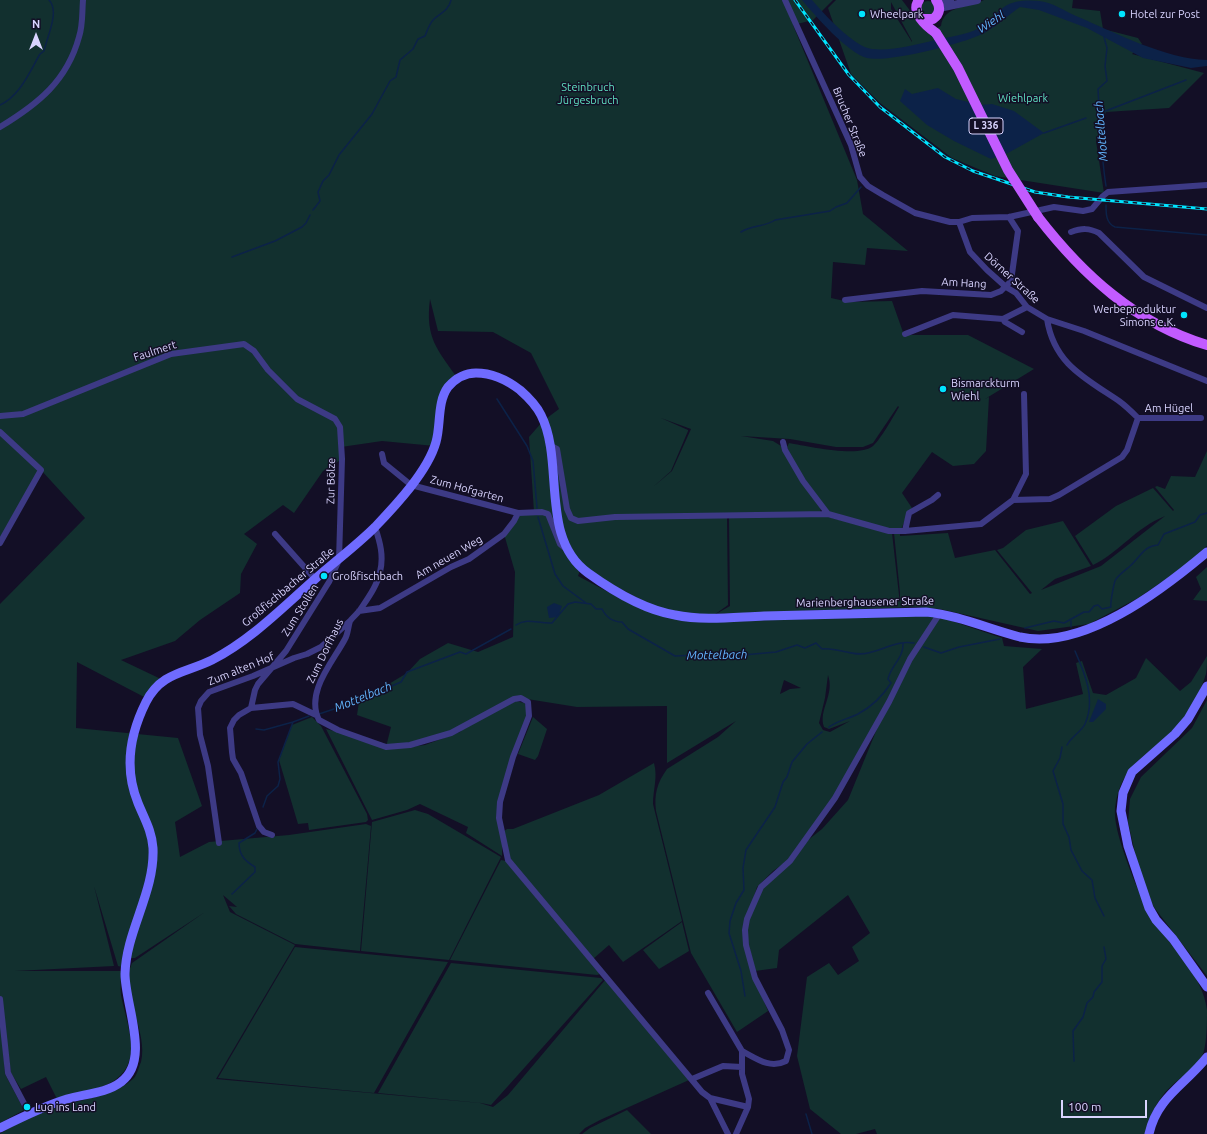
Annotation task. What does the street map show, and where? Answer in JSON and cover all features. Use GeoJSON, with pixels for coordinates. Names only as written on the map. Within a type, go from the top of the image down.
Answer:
{"type":"FeatureCollection","features":[{"type":"Feature","properties":{"kind":"main road","name":"L 336"},"geometry":{"type":"LineString","coordinates":[[915,2],[917,14],[923,19],[929,28],[936,33],[958,68],[1008,170],[1038,217],[1071,257],[1109,293],[1156,324],[1207,345]]}},
{"type":"Feature","properties":{"kind":"main road"},"geometry":{"type":"LineString","coordinates":[[923,19],[932,19],[937,6]]}},
{"type":"Feature","properties":{"kind":"main road"},"geometry":{"type":"LineString","coordinates":[[936,33],[937,6]]}},
{"type":"Feature","properties":{"kind":"main road","name":"Großfischbacher Straße"},"geometry":{"type":"LineString","coordinates":[[0,1128],[30,1113],[121,1083],[133,1067],[136,1047],[126,992],[125,969],[128,951],[152,869],[153,846],[151,834],[130,782],[128,768],[134,734],[145,704],[153,689],[162,680],[216,658],[245,639],[274,617],[375,527],[419,476],[432,455],[437,439],[442,399],[449,386],[466,374],[478,372],[510,382],[527,396],[540,412],[549,445],[560,526],[566,549]]}},
{"type":"Feature","properties":{"kind":"main road","name":"Marienberghausener Straße"},"geometry":{"type":"LineString","coordinates":[[566,549],[574,562],[608,586],[654,610],[677,616],[718,618],[926,612],[940,613],[1022,637],[1041,638],[1071,634],[1094,627],[1118,616],[1186,570],[1207,552]]}},
{"type":"Feature","properties":{"kind":"main road"},"geometry":{"type":"LineString","coordinates":[[1207,686],[1188,719],[1175,734],[1132,772],[1123,793],[1121,811],[1122,822],[1133,863],[1149,908],[1156,920],[1178,945],[1207,988]]}},
{"type":"Feature","properties":{"kind":"main road"},"geometry":{"type":"LineString","coordinates":[[1149,1134],[1153,1118],[1160,1105],[1182,1082],[1197,1070],[1207,1057]]}},
{"type":"Feature","properties":{"kind":"street"},"geometry":{"type":"LineString","coordinates":[[0,127],[16,117],[59,81],[67,68],[80,36],[83,0]]}},
{"type":"Feature","properties":{"kind":"street","name":"Brucher Straße"},"geometry":{"type":"LineString","coordinates":[[785,0],[851,145],[860,177],[868,186],[915,213],[950,222],[959,222],[972,218],[1009,217],[1054,207],[1082,211],[1092,209],[1104,194],[1116,191],[1207,185]]}},
{"type":"Feature","properties":{"kind":"street"},"geometry":{"type":"LineString","coordinates":[[937,6],[950,0]]}},
{"type":"Feature","properties":{"kind":"street"},"geometry":{"type":"LineString","coordinates":[[937,6],[977,0]]}},
{"type":"Feature","properties":{"kind":"street"},"geometry":{"type":"LineString","coordinates":[[1006,287],[1011,281],[1018,231],[1009,217]]}},
{"type":"Feature","properties":{"kind":"street","name":"Dörner Straße"},"geometry":{"type":"LineString","coordinates":[[959,222],[970,252],[1006,287],[1016,293],[1027,307],[1048,319],[1104,339],[1207,381]]}},
{"type":"Feature","properties":{"kind":"street"},"geometry":{"type":"LineString","coordinates":[[1072,232],[1081,228],[1090,229],[1099,233],[1144,277],[1207,308]]}},
{"type":"Feature","properties":{"kind":"street","name":"Am Hang"},"geometry":{"type":"LineString","coordinates":[[845,300],[922,291],[991,295],[1006,287]]}},
{"type":"Feature","properties":{"kind":"street"},"geometry":{"type":"LineString","coordinates":[[905,334],[953,315],[1003,319],[1027,307]]}},
{"type":"Feature","properties":{"kind":"street"},"geometry":{"type":"LineString","coordinates":[[1003,319],[1005,322],[1022,332]]}},
{"type":"Feature","properties":{"kind":"street"},"geometry":{"type":"LineString","coordinates":[[1013,500],[1050,499],[1122,457],[1128,450],[1138,418],[1121,402],[1076,373],[1055,346],[1048,319]]}},
{"type":"Feature","properties":{"kind":"street","name":"Faulmert"},"geometry":{"type":"LineString","coordinates":[[0,416],[22,414],[171,354],[244,344],[254,351],[268,370],[297,399],[322,411]]}},
{"type":"Feature","properties":{"kind":"street"},"geometry":{"type":"LineString","coordinates":[[549,445],[557,450],[567,510],[571,518],[578,521],[615,517],[828,514],[889,531],[905,531],[981,524],[1013,500],[1026,474],[1024,394]]}},
{"type":"Feature","properties":{"kind":"street","name":"Zur Bölze"},"geometry":{"type":"LineString","coordinates":[[322,411],[335,419],[340,427],[342,459],[339,560]]}},
{"type":"Feature","properties":{"kind":"street","name":"Am Hügel"},"geometry":{"type":"LineString","coordinates":[[1138,418],[1201,418]]}},
{"type":"Feature","properties":{"kind":"street"},"geometry":{"type":"LineString","coordinates":[[0,432],[41,470],[0,543]]}},
{"type":"Feature","properties":{"kind":"street"},"geometry":{"type":"LineString","coordinates":[[783,442],[803,481],[828,514]]}},
{"type":"Feature","properties":{"kind":"street"},"geometry":{"type":"LineString","coordinates":[[382,454],[384,463],[411,485]]}},
{"type":"Feature","properties":{"kind":"street","name":"Zum Hofgarten"},"geometry":{"type":"LineString","coordinates":[[411,485],[518,513]]}},
{"type":"Feature","properties":{"kind":"street"},"geometry":{"type":"LineString","coordinates":[[905,531],[909,513],[932,500],[938,494]]}},
{"type":"Feature","properties":{"kind":"street"},"geometry":{"type":"LineString","coordinates":[[518,513],[542,512],[548,514],[560,544],[566,549]]}},
{"type":"Feature","properties":{"kind":"street","name":"Am neuen Weg"},"geometry":{"type":"LineString","coordinates":[[359,611],[380,608],[469,558],[504,534],[518,513]]}},
{"type":"Feature","properties":{"kind":"street","name":"Zum Dorfhaus"},"geometry":{"type":"LineString","coordinates":[[316,715],[315,705],[318,689],[345,638],[351,620],[359,611],[376,584],[381,571],[383,555],[375,527]]}},
{"type":"Feature","properties":{"kind":"street"},"geometry":{"type":"LineString","coordinates":[[275,534],[315,579]]}},
{"type":"Feature","properties":{"kind":"street","name":"Zum Stollen"},"geometry":{"type":"LineString","coordinates":[[251,708],[254,690],[286,651],[329,582],[339,560]]}},
{"type":"Feature","properties":{"kind":"street"},"geometry":{"type":"LineString","coordinates":[[742,1051],[764,1063],[778,1065],[786,1061],[789,1050],[782,1030],[755,978],[746,945],[745,930],[747,919],[761,887],[790,861],[835,798],[885,708],[910,659],[940,613]]}},
{"type":"Feature","properties":{"kind":"street","name":"Zum alten Hof"},"geometry":{"type":"LineString","coordinates":[[219,843],[208,766],[200,735],[198,708],[201,701],[209,692],[273,668],[321,647],[351,620]]}},
{"type":"Feature","properties":{"kind":"street"},"geometry":{"type":"LineString","coordinates":[[272,835],[264,832],[259,826],[241,773],[233,759],[230,728],[234,720],[239,715],[251,708],[293,704],[316,715],[318,720],[328,727],[386,747],[410,745],[451,733],[514,699],[521,698],[528,702],[529,716],[513,757],[500,802],[499,818],[508,860],[702,1092],[710,1098],[748,1107]]}},
{"type":"Feature","properties":{"kind":"street"},"geometry":{"type":"LineString","coordinates":[[708,993],[742,1051],[742,1074],[748,1099],[748,1107],[736,1134]]}},
{"type":"Feature","properties":{"kind":"street"},"geometry":{"type":"LineString","coordinates":[[0,999],[8,1073],[30,1113]]}},
{"type":"Feature","properties":{"kind":"street"},"geometry":{"type":"LineString","coordinates":[[692,1079],[723,1066],[742,1067]]}},
{"type":"Feature","properties":{"kind":"street"},"geometry":{"type":"LineString","coordinates":[[710,1098],[728,1134]]}},
{"type":"Feature","properties":{"kind":"green space","name":"Steinbruch Jürgesbruch"},"geometry":{"type":"Polygon","coordinates":[[[0,0],[833,0],[813,20],[793,25],[857,180],[863,214],[908,251],[867,248],[865,265],[833,262],[831,298],[849,302],[892,301],[904,335],[968,335],[1034,369],[985,399],[989,397],[986,451],[974,464],[953,466],[932,452],[902,493],[912,508],[908,512],[901,530],[864,523],[829,512],[818,500],[799,472],[787,447],[789,443],[832,450],[856,451],[866,449],[873,446],[880,438],[899,407],[898,406],[873,443],[863,447],[836,447],[790,439],[741,436],[773,441],[781,446],[799,478],[821,508],[820,513],[632,515],[628,518],[727,517],[728,605],[714,615],[686,613],[655,607],[596,576],[582,565],[578,576],[627,602],[659,615],[685,619],[713,620],[924,615],[946,619],[1002,638],[1004,646],[1042,649],[1023,667],[1026,709],[1083,694],[1076,663],[1082,661],[1093,693],[1106,695],[1136,678],[1146,658],[1180,691],[1191,682],[1207,656],[1206,674],[1194,703],[1175,728],[1130,770],[1123,780],[1118,793],[1115,808],[1115,819],[1123,850],[1141,896],[1155,922],[1194,974],[1200,986],[1207,1010],[1206,1038],[1203,1054],[1199,1061],[1166,1092],[1158,1102],[1151,1115],[1146,1134],[877,1134],[875,1129],[856,1134],[841,1134],[810,1109],[797,1056],[807,977],[829,963],[838,975],[859,961],[852,947],[870,933],[848,895],[779,950],[777,968],[755,971],[747,937],[747,925],[763,886],[794,860],[808,840],[822,829],[848,800],[881,719],[878,719],[834,798],[812,830],[789,860],[773,871],[757,887],[744,929],[745,946],[751,971],[768,1011],[737,1032],[691,953],[656,811],[655,799],[661,779],[667,769],[718,737],[736,721],[667,763],[667,706],[577,707],[521,698],[514,699],[451,733],[410,745],[386,747],[391,727],[357,715],[359,702],[407,673],[420,659],[448,643],[478,652],[513,637],[515,572],[504,534],[518,513],[534,512],[529,437],[543,421],[559,409],[531,353],[493,332],[438,331],[430,299],[429,324],[431,334],[439,351],[458,379],[451,386],[443,402],[435,446],[382,441],[341,447],[342,459],[323,471],[294,513],[283,505],[244,534],[257,544],[241,574],[240,593],[200,620],[175,641],[121,660],[163,680],[153,689],[148,699],[77,662],[76,728],[178,738],[202,806],[175,822],[180,857],[209,842],[289,835],[366,824],[371,826],[360,951],[295,944],[236,914],[229,906],[237,907],[223,895],[230,912],[295,945],[216,1079],[480,1103],[493,1107],[508,1095],[606,979],[689,1080],[600,1120],[585,1128],[579,1134],[0,1134],[33,1116],[64,1105],[107,1093],[126,1084],[134,1078],[141,1062],[142,1051],[141,1038],[129,986],[129,974],[132,963],[205,912],[135,958],[131,958],[128,952],[123,957],[122,967],[118,966],[94,886],[114,966],[15,971],[121,971],[121,995],[131,1040],[129,1062],[124,1072],[115,1080],[95,1089],[57,1099],[46,1077],[21,1089],[11,1073],[0,999],[0,604],[85,518],[41,470],[0,543],[0,0]],[[661,418],[688,431],[671,471],[653,487],[672,471],[691,429],[661,418]],[[828,675],[825,698],[819,723],[823,730],[830,732],[850,721],[829,729],[824,727],[823,715],[830,682],[828,675]],[[784,680],[780,694],[790,689],[801,688],[784,680]]]}},
{"type":"Feature","properties":{"kind":"green space","name":"Wiehlpark"},"geometry":{"type":"Polygon","coordinates":[[[836,0],[902,0],[927,33],[941,26],[946,14],[958,8],[984,0],[1073,0],[1072,8],[1100,11],[1103,29],[1138,38],[1142,44],[1132,54],[1204,73],[1169,108],[1106,112],[1096,141],[1104,193],[995,176],[952,158],[880,103],[851,74],[828,8],[836,0]],[[891,2],[891,9],[912,41],[891,2]]]}},
{"type":"Feature","properties":{"kind":"green space"},"geometry":{"type":"Polygon","coordinates":[[[928,1],[933,3],[935,8],[933,13],[928,15],[923,13],[921,8],[923,3],[928,1]]]}},
{"type":"Feature","properties":{"kind":"green space"},"geometry":{"type":"Polygon","coordinates":[[[1207,451],[1207,546],[1185,566],[1138,598],[1089,624],[1038,631],[940,609],[916,607],[716,614],[730,606],[729,517],[824,516],[892,533],[900,604],[894,533],[900,534],[900,536],[948,533],[955,558],[995,550],[1030,594],[1032,593],[997,550],[1003,548],[1026,530],[1063,521],[1091,566],[1055,579],[1041,590],[1101,566],[1165,516],[1154,521],[1136,533],[1103,560],[1093,565],[1075,536],[1116,506],[1153,488],[1173,511],[1174,510],[1155,487],[1157,486],[1165,489],[1171,476],[1195,477],[1207,451]]]}},
{"type":"Feature","properties":{"kind":"green space"},"geometry":{"type":"Polygon","coordinates":[[[1207,567],[1207,601],[1193,600],[1201,589],[1196,577],[1207,567]]]}},
{"type":"Feature","properties":{"kind":"green space"},"geometry":{"type":"Polygon","coordinates":[[[1207,700],[1207,976],[1153,906],[1138,866],[1128,822],[1130,799],[1141,777],[1192,728],[1207,700]]]}},
{"type":"Feature","properties":{"kind":"green space"},"geometry":{"type":"Polygon","coordinates":[[[516,701],[524,703],[527,706],[527,716],[502,788],[502,856],[466,833],[468,827],[420,804],[407,810],[372,820],[326,729],[403,748],[425,745],[460,732],[464,727],[516,701]]]}},
{"type":"Feature","properties":{"kind":"green space"},"geometry":{"type":"Polygon","coordinates":[[[312,717],[321,726],[367,814],[368,820],[366,822],[309,830],[308,823],[298,824],[279,760],[292,725],[312,717]]]}},
{"type":"Feature","properties":{"kind":"green space"},"geometry":{"type":"Polygon","coordinates":[[[533,717],[547,729],[538,756],[535,760],[518,754],[533,717]]]}},
{"type":"Feature","properties":{"kind":"green space"},"geometry":{"type":"Polygon","coordinates":[[[654,763],[655,779],[653,804],[682,921],[623,962],[609,945],[593,959],[509,858],[503,832],[507,829],[513,829],[599,795],[654,763]]]}},
{"type":"Feature","properties":{"kind":"green space"},"geometry":{"type":"Polygon","coordinates":[[[415,810],[428,814],[501,857],[449,960],[361,951],[372,822],[415,810]]]}},
{"type":"Feature","properties":{"kind":"green space"},"geometry":{"type":"Polygon","coordinates":[[[501,860],[506,861],[600,974],[597,975],[450,960],[501,860]]]}},
{"type":"Feature","properties":{"kind":"green space"},"geometry":{"type":"Polygon","coordinates":[[[682,922],[689,951],[659,969],[643,950],[682,922]]]}},
{"type":"Feature","properties":{"kind":"green space"},"geometry":{"type":"Polygon","coordinates":[[[295,947],[448,962],[374,1093],[218,1078],[295,947]]]}},
{"type":"Feature","properties":{"kind":"green space"},"geometry":{"type":"Polygon","coordinates":[[[451,963],[601,978],[603,980],[491,1105],[378,1093],[451,963]]]}},
{"type":"Feature","properties":{"kind":"green space"},"geometry":{"type":"Polygon","coordinates":[[[0,1005],[5,1074],[24,1110],[0,1123],[0,1005]]]}},
{"type":"Feature","properties":{"kind":"green space"},"geometry":{"type":"Polygon","coordinates":[[[627,1110],[651,1134],[582,1134],[590,1128],[627,1110]]]}},
{"type":"Feature","properties":{"kind":"water","name":"Wiehl"},"geometry":{"type":"Polygon","coordinates":[[[802,0],[812,0],[848,36],[865,47],[872,49],[904,47],[963,34],[979,28],[1001,9],[1012,3],[1035,1],[1053,5],[1123,37],[1157,50],[1174,55],[1207,60],[1207,66],[1191,68],[1143,58],[1087,28],[1039,10],[1020,7],[990,29],[971,39],[924,52],[890,58],[867,58],[859,55],[842,42],[823,24],[802,0]]]}},
{"type":"Feature","properties":{"kind":"water"},"geometry":{"type":"Polygon","coordinates":[[[938,88],[956,99],[981,105],[992,104],[1014,111],[1044,133],[1008,153],[991,159],[954,141],[927,125],[900,101],[905,89],[912,94],[938,88]]]}},
{"type":"Feature","properties":{"kind":"water"},"geometry":{"type":"Polygon","coordinates":[[[554,603],[562,606],[558,617],[549,618],[547,607],[554,603]]]}},
{"type":"Feature","properties":{"kind":"water"},"geometry":{"type":"Polygon","coordinates":[[[1098,699],[1106,704],[1106,709],[1093,722],[1089,722],[1098,699]]]}},
{"type":"Feature","properties":{"kind":"waterway"},"geometry":{"type":"LineString","coordinates":[[0,105],[13,96],[19,89],[40,54],[44,51],[53,17],[52,5],[49,0]]}},
{"type":"Feature","properties":{"kind":"waterway"},"geometry":{"type":"LineString","coordinates":[[313,210],[320,201],[318,192],[323,181],[329,175],[339,155],[372,114],[390,81],[396,77],[400,60],[413,49],[418,39],[425,36],[431,23],[447,9],[451,0]]}},
{"type":"Feature","properties":{"kind":"waterway","name":"Mottelbach"},"geometry":{"type":"LineString","coordinates":[[1104,37],[1107,48],[1105,66],[1107,81],[1098,89],[1106,186]]}},
{"type":"Feature","properties":{"kind":"waterway"},"geometry":{"type":"LineString","coordinates":[[1103,112],[1186,80]]}},
{"type":"Feature","properties":{"kind":"waterway"},"geometry":{"type":"LineString","coordinates":[[1044,133],[1086,118]]}},
{"type":"Feature","properties":{"kind":"waterway"},"geometry":{"type":"LineString","coordinates":[[741,232],[775,220],[830,211],[847,203],[861,187]]}},
{"type":"Feature","properties":{"kind":"waterway","name":"Mottelbach"},"geometry":{"type":"LineString","coordinates":[[1106,205],[1106,215],[1108,221],[1115,227],[1207,235]]}},
{"type":"Feature","properties":{"kind":"waterway"},"geometry":{"type":"LineString","coordinates":[[232,257],[275,241],[302,227],[310,215]]}},
{"type":"Feature","properties":{"kind":"waterway"},"geometry":{"type":"LineString","coordinates":[[497,399],[527,446],[533,461],[537,508]]}},
{"type":"Feature","properties":{"kind":"waterway","name":"Mottelbach"},"geometry":{"type":"LineString","coordinates":[[1025,628],[1054,621],[1064,623],[1084,612],[1089,612],[1094,606],[1098,605],[1102,609],[1111,607],[1112,593],[1116,579],[1133,564],[1145,550],[1158,545],[1164,534],[1195,522],[1200,515],[1207,513]]}},
{"type":"Feature","properties":{"kind":"waterway"},"geometry":{"type":"LineString","coordinates":[[538,517],[555,574],[563,586],[586,603]]}},
{"type":"Feature","properties":{"kind":"waterway","name":"Mottelbach"},"geometry":{"type":"LineString","coordinates":[[516,625],[525,621],[552,623],[568,604],[575,602],[591,604],[596,609],[602,609],[610,618],[622,622],[628,629],[675,656],[719,654],[726,656],[776,652],[797,645],[805,648],[816,643],[822,649],[834,649],[862,654],[874,652],[896,644],[908,642],[914,643]]}},
{"type":"Feature","properties":{"kind":"waterway"},"geometry":{"type":"LineString","coordinates":[[1071,621],[1071,627]]}},
{"type":"Feature","properties":{"kind":"waterway","name":"Mottelbach"},"geometry":{"type":"LineString","coordinates":[[319,714],[352,703],[401,682],[407,672],[460,652],[466,654],[511,629]]}},
{"type":"Feature","properties":{"kind":"waterway","name":"Mottelbach"},"geometry":{"type":"LineString","coordinates":[[924,647],[941,653],[959,647],[1000,639]]}},
{"type":"Feature","properties":{"kind":"waterway"},"geometry":{"type":"LineString","coordinates":[[829,727],[863,711],[881,697],[891,683],[888,679],[902,653],[903,643]]}},
{"type":"Feature","properties":{"kind":"waterway"},"geometry":{"type":"LineString","coordinates":[[1067,745],[1085,724],[1089,705],[1088,687],[1075,651]]}},
{"type":"Feature","properties":{"kind":"waterway","name":"Mottelbach"},"geometry":{"type":"LineString","coordinates":[[263,807],[267,796],[278,786],[280,779],[278,762],[293,722],[309,716]]}},
{"type":"Feature","properties":{"kind":"waterway"},"geometry":{"type":"LineString","coordinates":[[256,729],[264,730],[293,722]]}},
{"type":"Feature","properties":{"kind":"waterway"},"geometry":{"type":"LineString","coordinates":[[745,996],[741,971],[729,933],[730,921],[736,903],[744,890],[743,868],[746,850],[775,807],[783,782],[787,777],[792,762],[807,744],[822,732]]}},
{"type":"Feature","properties":{"kind":"waterway"},"geometry":{"type":"LineString","coordinates":[[1062,747],[1060,758],[1053,771],[1063,804],[1063,824],[1069,837],[1071,850],[1082,871],[1092,880],[1095,898],[1104,916]]}},
{"type":"Feature","properties":{"kind":"waterway"},"geometry":{"type":"LineString","coordinates":[[232,894],[255,872],[255,867],[241,854],[239,843],[255,833],[257,829]]}},
{"type":"Feature","properties":{"kind":"waterway"},"geometry":{"type":"LineString","coordinates":[[1074,1061],[1073,1031],[1083,1017],[1087,1003],[1093,997],[1094,992],[1102,982],[1102,966],[1106,959],[1104,947]]}},
{"type":"Feature","properties":{"kind":"waterway"},"geometry":{"type":"LineString","coordinates":[[806,1114],[812,1134]]}},
{"type":"Feature","properties":{"kind":"railway"},"geometry":{"type":"LineString","coordinates":[[795,0],[849,75],[880,107],[945,157],[973,171],[1035,192],[1068,197],[1207,209]]}},
{"type":"Feature","properties":{"kind":"place","name":"Wheelpark"},"geometry":{"type":"Point","coordinates":[862,14]}},
{"type":"Feature","properties":{"kind":"place","name":"Hotel zur Post"},"geometry":{"type":"Point","coordinates":[1122,14]}},
{"type":"Feature","properties":{"kind":"place","name":"Werbeproduktur Simons e.K."},"geometry":{"type":"Point","coordinates":[1184,315]}},
{"type":"Feature","properties":{"kind":"place","name":"Bismarckturm Wiehl"},"geometry":{"type":"Point","coordinates":[943,389]}},
{"type":"Feature","properties":{"kind":"place","name":"Großfischbach"},"geometry":{"type":"Point","coordinates":[324,576]}},
{"type":"Feature","properties":{"kind":"place","name":"Lug ins Land"},"geometry":{"type":"Point","coordinates":[27,1107]}}]}
